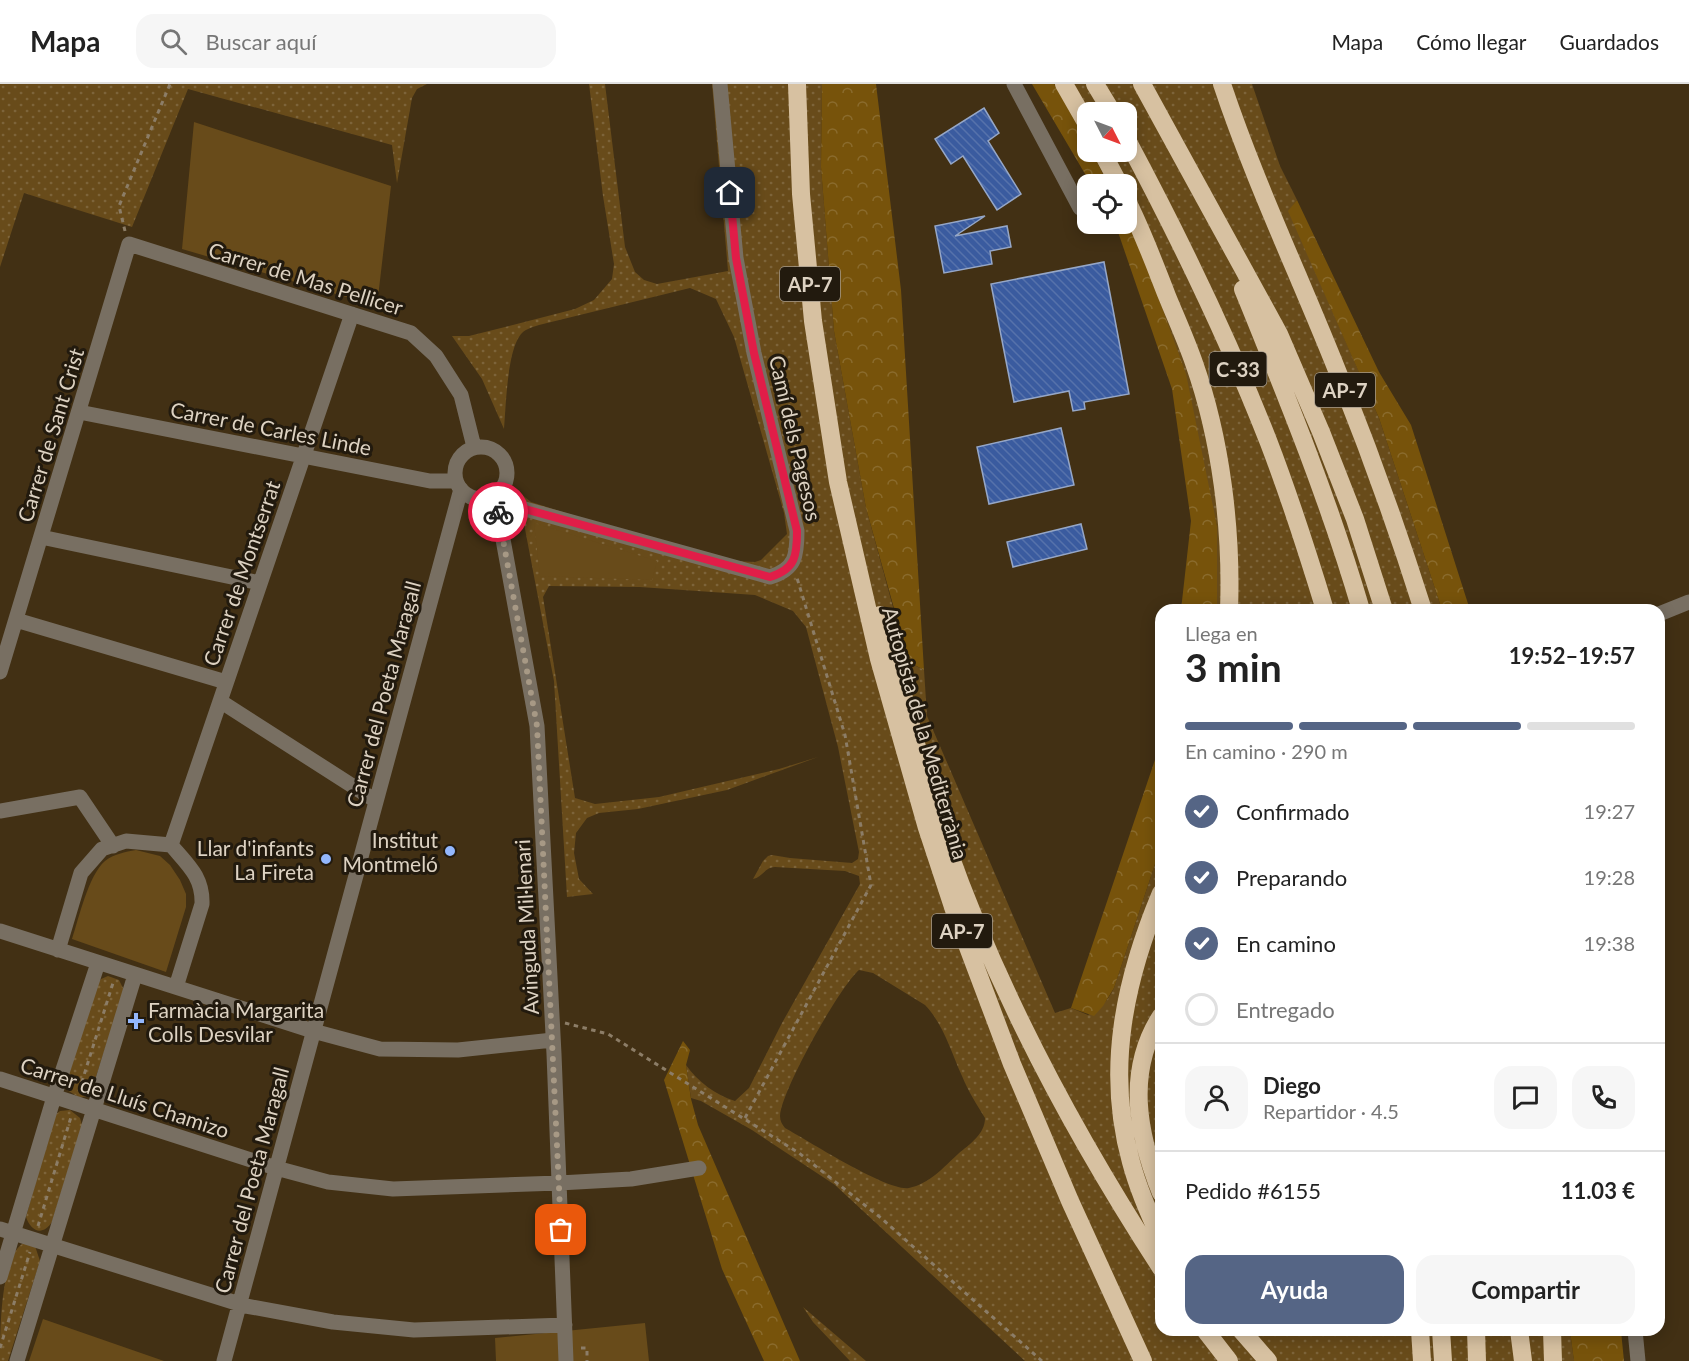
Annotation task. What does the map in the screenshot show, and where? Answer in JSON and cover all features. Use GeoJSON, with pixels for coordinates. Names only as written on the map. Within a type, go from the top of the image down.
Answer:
{"type":"FeatureCollection","features":[{"type":"Feature","properties":{"kind":"highway","name":"Autopista de la Mediterrània"},"geometry":{"type":"LineString","coordinates":[[797,84],[801,194],[813,321],[838,482],[879,659],[927,828],[954,910],[1012,1064],[1062,1182],[1143,1361]]}},
{"type":"Feature","properties":{"kind":"highway"},"geometry":{"type":"LineString","coordinates":[[1064,84],[1077,107]]}},
{"type":"Feature","properties":{"kind":"highway"},"geometry":{"type":"LineString","coordinates":[[1095,84],[1106,102]]}},
{"type":"Feature","properties":{"kind":"highway","name":"C-33"},"geometry":{"type":"LineString","coordinates":[[1142,84],[1213,215],[1305,440],[1359,604]]}},
{"type":"Feature","properties":{"kind":"highway","name":"AP-7"},"geometry":{"type":"LineString","coordinates":[[1222,84],[1254,174],[1342,383],[1399,532],[1420,604]]}},
{"type":"Feature","properties":{"kind":"highway","name":"C-33"},"geometry":{"type":"LineString","coordinates":[[1137,159],[1189,259],[1250,396],[1296,518],[1323,604]]}},
{"type":"Feature","properties":{"kind":"highway"},"geometry":{"type":"LineString","coordinates":[[1213,215],[1279,334],[1355,519],[1382,604]]}},
{"type":"Feature","properties":{"kind":"highway"},"geometry":{"type":"LineString","coordinates":[[1137,219],[1195,364],[1210,420],[1223,488],[1230,556],[1229,604]]}},
{"type":"Feature","properties":{"kind":"highway"},"geometry":{"type":"LineString","coordinates":[[838,482],[885,630],[947,847],[979,928],[1063,1105],[1126,1215],[1155,1259]]}},
{"type":"Feature","properties":{"kind":"highway"},"geometry":{"type":"LineString","coordinates":[[1155,909],[1127,997],[1120,1034],[1118,1069],[1121,1116],[1131,1161],[1155,1226]]}},
{"type":"Feature","properties":{"kind":"highway"},"geometry":{"type":"LineString","coordinates":[[1155,1028],[1146,1045],[1137,1093],[1142,1129],[1155,1177]]}},
{"type":"Feature","properties":{"kind":"highway"},"geometry":{"type":"LineString","coordinates":[[1210,1336],[1229,1361]]}},
{"type":"Feature","properties":{"kind":"highway"},"geometry":{"type":"LineString","coordinates":[[1223,1336],[1242,1361]]}},
{"type":"Feature","properties":{"kind":"highway"},"geometry":{"type":"LineString","coordinates":[[1246,1336],[1268,1361]]}},
{"type":"Feature","properties":{"kind":"highway"},"geometry":{"type":"LineString","coordinates":[[1420,1336],[1422,1361]]}},
{"type":"Feature","properties":{"kind":"highway"},"geometry":{"type":"LineString","coordinates":[[1441,1336],[1443,1361]]}},
{"type":"Feature","properties":{"kind":"highway"},"geometry":{"type":"LineString","coordinates":[[1476,1336],[1477,1361]]}},
{"type":"Feature","properties":{"kind":"highway"},"geometry":{"type":"LineString","coordinates":[[1520,1336],[1523,1361]]}},
{"type":"Feature","properties":{"kind":"highway"},"geometry":{"type":"LineString","coordinates":[[1552,1336],[1553,1356]]}},
{"type":"Feature","properties":{"kind":"street","name":"Camí dels Pagesos"},"geometry":{"type":"LineString","coordinates":[[720,84],[736,258],[754,353],[797,531],[797,552],[791,565]]}},
{"type":"Feature","properties":{"kind":"street"},"geometry":{"type":"LineString","coordinates":[[1014,84],[1077,202]]}},
{"type":"Feature","properties":{"kind":"street","name":"Carrer de Mas Pellicer"},"geometry":{"type":"LineString","coordinates":[[129,244],[411,333],[436,356],[461,395],[474,447]]}},
{"type":"Feature","properties":{"kind":"street","name":"Carrer de Sant Crist"},"geometry":{"type":"LineString","coordinates":[[0,672],[129,244]]}},
{"type":"Feature","properties":{"kind":"street","name":"Carrer de Montserrat"},"geometry":{"type":"LineString","coordinates":[[171,845],[352,314]]}},
{"type":"Feature","properties":{"kind":"street","name":"Carrer de Carles Linde"},"geometry":{"type":"LineString","coordinates":[[78,412],[458,485]]}},
{"type":"Feature","properties":{"kind":"street"},"geometry":{"type":"LineString","coordinates":[[494,498],[505,484],[506,466],[495,450],[487,447],[474,447],[466,451],[456,464],[455,472],[458,485],[468,495],[476,498],[494,498],[770,577],[782,573],[791,565]]}},
{"type":"Feature","properties":{"kind":"street","name":"Carrer del Poeta Maragall"},"geometry":{"type":"LineString","coordinates":[[224,1361],[376,801],[458,485]]}},
{"type":"Feature","properties":{"kind":"street","name":"Avinguda Mil·lenari"},"geometry":{"type":"LineString","coordinates":[[494,498],[537,726],[566,1361]]}},
{"type":"Feature","properties":{"kind":"street"},"geometry":{"type":"LineString","coordinates":[[41,537],[260,583]]}},
{"type":"Feature","properties":{"kind":"street"},"geometry":{"type":"LineString","coordinates":[[1665,612],[1689,602]]}},
{"type":"Feature","properties":{"kind":"street"},"geometry":{"type":"LineString","coordinates":[[16,620],[226,682]]}},
{"type":"Feature","properties":{"kind":"street"},"geometry":{"type":"LineString","coordinates":[[220,701],[376,801]]}},
{"type":"Feature","properties":{"kind":"street"},"geometry":{"type":"LineString","coordinates":[[0,811],[81,797],[113,846]]}},
{"type":"Feature","properties":{"kind":"street"},"geometry":{"type":"LineString","coordinates":[[58,950],[81,873],[102,849],[126,841],[171,845],[197,875],[203,891],[202,904],[176,987]]}},
{"type":"Feature","properties":{"kind":"street"},"geometry":{"type":"LineString","coordinates":[[0,931],[313,1031],[380,1049],[458,1050],[553,1040]]}},
{"type":"Feature","properties":{"kind":"street"},"geometry":{"type":"LineString","coordinates":[[0,1277],[7,1231],[98,963]]}},
{"type":"Feature","properties":{"kind":"street"},"geometry":{"type":"LineString","coordinates":[[17,1361],[135,975]]}},
{"type":"Feature","properties":{"kind":"street","name":"Carrer de Lluís Chamizo"},"geometry":{"type":"LineString","coordinates":[[0,1079],[276,1168],[328,1182],[393,1189],[559,1184],[631,1179],[699,1168]]}},
{"type":"Feature","properties":{"kind":"street"},"geometry":{"type":"LineString","coordinates":[[7,1231],[240,1303],[333,1322],[414,1330],[565,1325]]}},
{"type":"Feature","properties":{"kind":"street"},"geometry":{"type":"LineString","coordinates":[[1636,1336],[1638,1361]]}},
{"type":"Feature","properties":{"kind":"path"},"geometry":{"type":"LineString","coordinates":[[129,244],[119,206],[170,84]]}},
{"type":"Feature","properties":{"kind":"path"},"geometry":{"type":"LineString","coordinates":[[745,1118],[871,885],[845,735],[800,584],[791,565]]}},
{"type":"Feature","properties":{"kind":"path"},"geometry":{"type":"LineString","coordinates":[[0,1348],[117,969]]}},
{"type":"Feature","properties":{"kind":"path"},"geometry":{"type":"LineString","coordinates":[[552,1020],[608,1034],[799,1153],[881,1218],[1042,1361]]}},
{"type":"Feature","properties":{"kind":"shaded area"},"geometry":{"type":"Polygon","coordinates":[[[0,84],[427,84],[417,89],[412,98],[397,183],[392,145],[188,89],[132,227],[24,193],[0,267],[0,84]]]}},
{"type":"Feature","properties":{"kind":"shaded area"},"geometry":{"type":"Polygon","coordinates":[[[589,84],[605,84],[625,247],[635,272],[644,280],[657,284],[728,271],[712,84],[822,84],[821,167],[834,331],[866,508],[908,662],[924,670],[927,716],[1055,1013],[1071,1008],[1088,1015],[1109,997],[1155,864],[1155,1336],[1571,1336],[1574,1361],[1025,1361],[835,1185],[752,1130],[701,1101],[691,1098],[686,1065],[714,1091],[735,1101],[749,1088],[782,1023],[860,884],[859,876],[845,871],[775,867],[753,879],[763,861],[772,855],[852,863],[858,859],[859,852],[838,747],[806,627],[793,611],[755,595],[640,587],[549,586],[543,597],[575,798],[595,804],[659,797],[779,769],[818,757],[727,790],[638,809],[599,813],[587,818],[576,833],[574,853],[579,879],[593,894],[567,897],[554,681],[525,529],[521,494],[531,502],[626,532],[734,561],[761,560],[787,534],[784,513],[734,337],[716,299],[690,288],[539,325],[522,333],[513,351],[510,364],[504,429],[482,379],[452,336],[469,336],[575,309],[594,300],[612,279],[614,264],[589,84]],[[859,970],[839,996],[800,1063],[780,1116],[785,1128],[866,1174],[899,1187],[916,1186],[930,1179],[942,1169],[980,1134],[985,1118],[967,1087],[937,1021],[925,1005],[873,973],[859,970]]]}},
{"type":"Feature","properties":{"kind":"shaded area"},"geometry":{"type":"Polygon","coordinates":[[[1054,84],[1252,84],[1280,166],[1297,200],[1289,211],[1379,418],[1440,604],[1217,604],[1217,526],[1143,255],[1133,234],[1137,234],[1137,174],[1103,174],[1097,162],[1137,162],[1137,102],[1077,102],[1077,125],[1054,84]]]}},
{"type":"Feature","properties":{"kind":"shaded area"},"geometry":{"type":"Polygon","coordinates":[[[194,122],[391,186],[377,306],[182,249],[194,122]]]}},
{"type":"Feature","properties":{"kind":"shaded area"},"geometry":{"type":"Polygon","coordinates":[[[534,523],[657,561],[652,580],[540,576],[534,523]]]}},
{"type":"Feature","properties":{"kind":"shaded area"},"geometry":{"type":"Polygon","coordinates":[[[136,850],[160,856],[170,865],[186,894],[186,907],[166,972],[72,939],[85,898],[99,868],[112,857],[136,850]]]}},
{"type":"Feature","properties":{"kind":"shaded area"},"geometry":{"type":"Polygon","coordinates":[[[108,976],[119,980],[124,990],[91,1092],[80,1098],[67,1090],[66,1081],[96,985],[108,976]]]}},
{"type":"Feature","properties":{"kind":"shaded area"},"geometry":{"type":"Polygon","coordinates":[[[70,1110],[80,1118],[82,1125],[52,1222],[41,1231],[34,1229],[26,1217],[54,1116],[60,1111],[70,1110]]]}},
{"type":"Feature","properties":{"kind":"shaded area"},"geometry":{"type":"Polygon","coordinates":[[[26,1242],[35,1246],[40,1261],[8,1361],[0,1361],[1,1314],[6,1276],[17,1249],[26,1242]]]}},
{"type":"Feature","properties":{"kind":"shaded area"},"geometry":{"type":"Polygon","coordinates":[[[803,1307],[866,1361],[850,1361],[813,1322],[803,1307]]]}},
{"type":"Feature","properties":{"kind":"shaded area"},"geometry":{"type":"Polygon","coordinates":[[[43,1319],[164,1361],[29,1361],[43,1319]]]}},
{"type":"Feature","properties":{"kind":"shaded area"},"geometry":{"type":"Polygon","coordinates":[[[645,1323],[649,1361],[496,1361],[495,1338],[645,1323]]]}},
{"type":"Feature","properties":{"kind":"green space"},"geometry":{"type":"Polygon","coordinates":[[[822,84],[876,84],[901,290],[924,670],[909,662],[866,508],[834,331],[821,167],[822,84]]]}},
{"type":"Feature","properties":{"kind":"green space"},"geometry":{"type":"Polygon","coordinates":[[[1032,84],[1054,84],[1077,124],[1077,160],[1032,84]]]}},
{"type":"Feature","properties":{"kind":"green space"},"geometry":{"type":"Polygon","coordinates":[[[1078,162],[1097,162],[1103,174],[1085,174],[1078,162]]]}},
{"type":"Feature","properties":{"kind":"green space"},"geometry":{"type":"Polygon","coordinates":[[[1297,200],[1379,372],[1411,425],[1468,604],[1440,604],[1379,418],[1288,211],[1297,200]]]}},
{"type":"Feature","properties":{"kind":"green space"},"geometry":{"type":"Polygon","coordinates":[[[1119,234],[1133,234],[1143,255],[1186,374],[1217,526],[1217,604],[1182,604],[1191,521],[1172,389],[1119,234]]]}},
{"type":"Feature","properties":{"kind":"green space"},"geometry":{"type":"Polygon","coordinates":[[[1155,760],[1155,864],[1114,988],[1094,1016],[1071,1008],[1155,760]]]}},
{"type":"Feature","properties":{"kind":"green space"},"geometry":{"type":"Polygon","coordinates":[[[683,1041],[690,1050],[686,1065],[698,1125],[800,1361],[764,1361],[722,1269],[664,1080],[683,1041]]]}},
{"type":"Feature","properties":{"kind":"green space"},"geometry":{"type":"Polygon","coordinates":[[[1571,1336],[1622,1336],[1624,1361],[1574,1361],[1571,1336]]]}},
{"type":"Feature","properties":{"kind":"building"},"geometry":{"type":"Polygon","coordinates":[[[984,108],[999,133],[988,141],[1021,194],[997,210],[963,156],[951,164],[935,139],[984,108]]]}},
{"type":"Feature","properties":{"kind":"building"},"geometry":{"type":"Polygon","coordinates":[[[985,216],[955,236],[1007,226],[1011,247],[990,251],[992,264],[944,273],[935,226],[985,216]]]}},
{"type":"Feature","properties":{"kind":"building"},"geometry":{"type":"Polygon","coordinates":[[[1104,262],[1129,394],[1084,402],[1085,409],[1073,411],[1069,391],[1014,402],[991,284],[1104,262]]]}},
{"type":"Feature","properties":{"kind":"building"},"geometry":{"type":"Polygon","coordinates":[[[1061,428],[1074,485],[989,504],[977,447],[1061,428]]]}},
{"type":"Feature","properties":{"kind":"building"},"geometry":{"type":"Polygon","coordinates":[[[1081,524],[1087,549],[1013,567],[1007,542],[1081,524]]]}},
{"type":"Feature","properties":{"kind":"way so far"},"geometry":{"type":"LineString","coordinates":[[498,512],[537,726],[561,1230]]}},
{"type":"Feature","properties":{"kind":"place","name":"Institut Montmeló"},"geometry":{"type":"Point","coordinates":[450,851]}},
{"type":"Feature","properties":{"kind":"place","name":"Llar d'infants La Fireta"},"geometry":{"type":"Point","coordinates":[326,859]}},
{"type":"Feature","properties":{"kind":"place","name":"Farmàcia Margarita Colls Desvilar"},"geometry":{"type":"Point","coordinates":[136,1021]}},
{"type":"Feature","properties":{"kind":"route"},"geometry":{"type":"LineString","coordinates":[[498,512],[496,501],[770,577],[782,573],[791,565],[797,552],[797,531],[754,353],[736,258],[730,193]]}}]}
